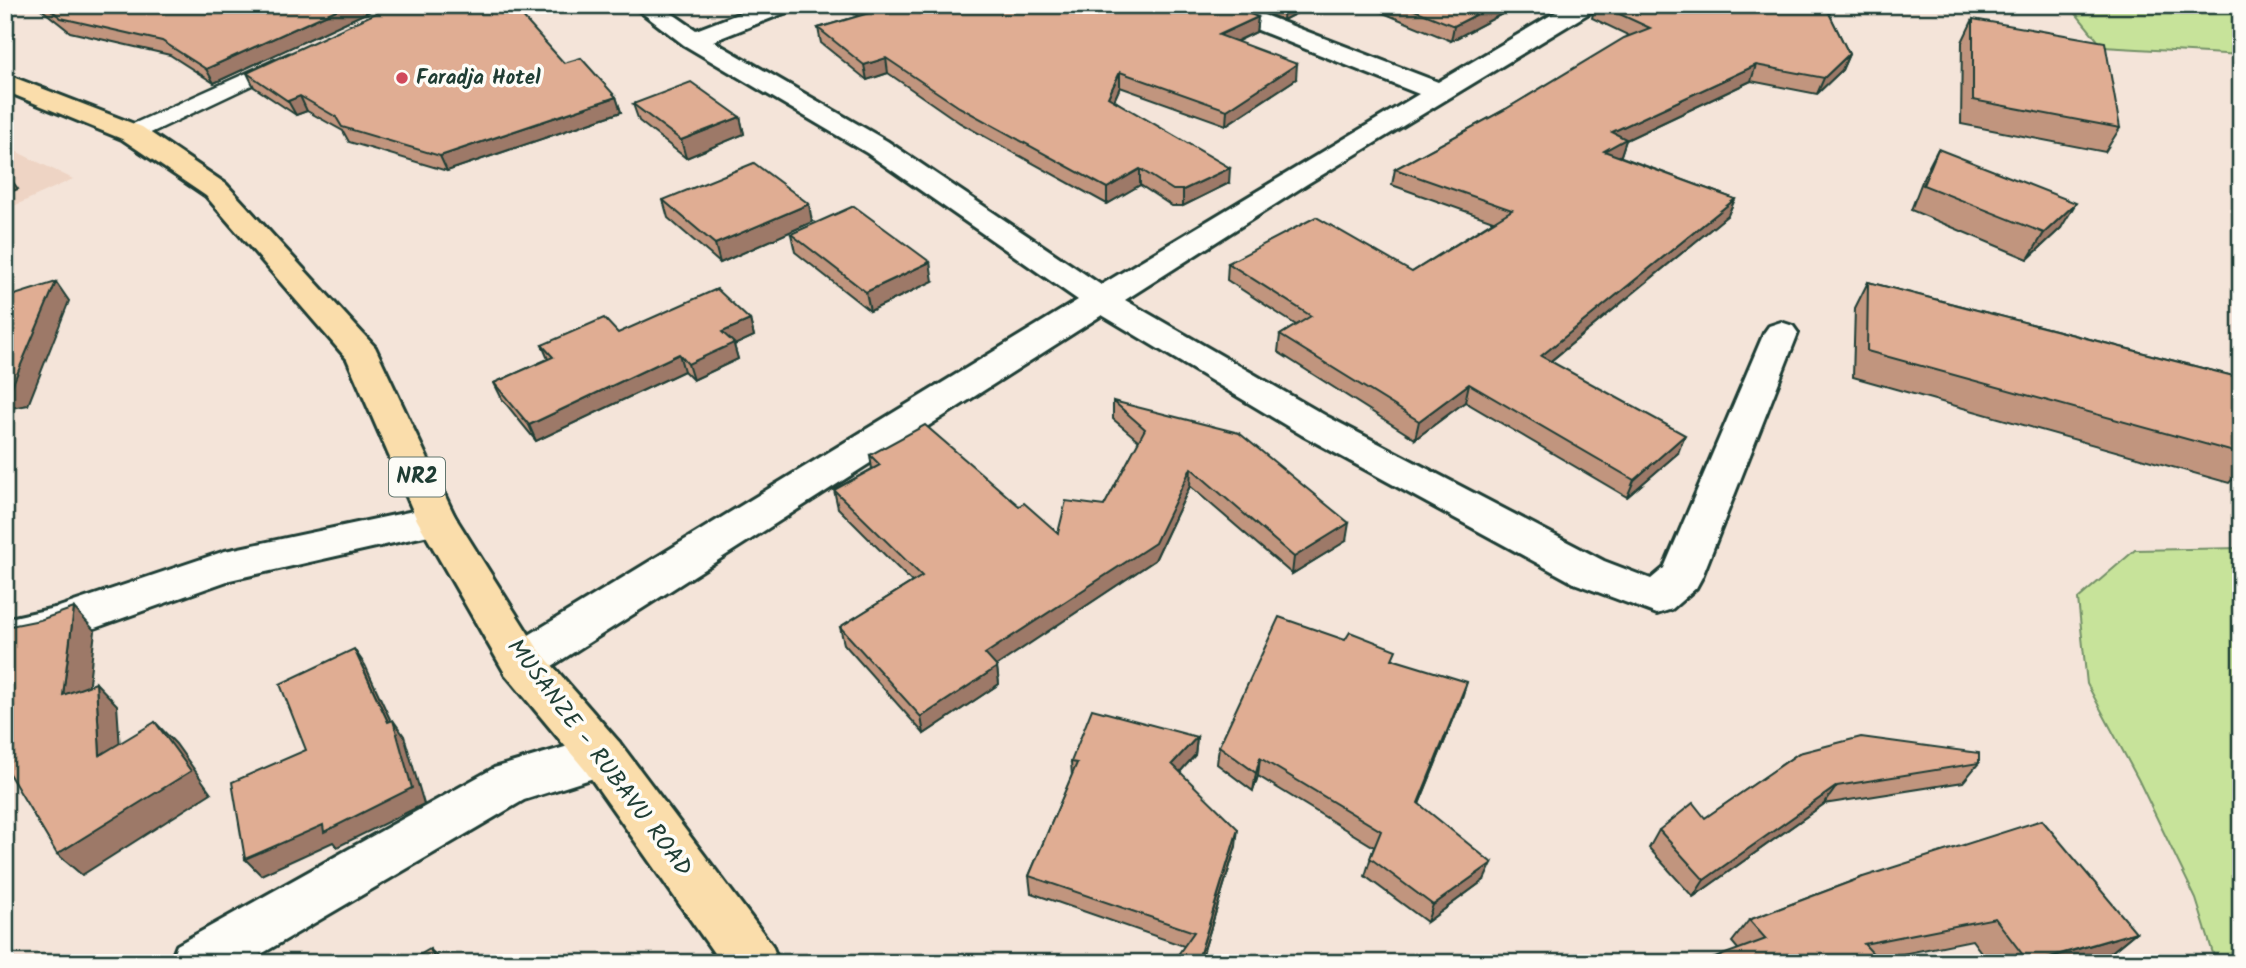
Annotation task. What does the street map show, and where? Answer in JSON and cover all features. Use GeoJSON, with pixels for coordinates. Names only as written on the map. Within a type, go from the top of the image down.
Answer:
{"type":"FeatureCollection","features":[{"type":"Feature","properties":{"kind":"highway","name":"MUSANZE - RUBAVU ROAD"},"geometry":{"type":"LineString","coordinates":[[5,82],[132,133],[216,190],[363,355],[437,520],[522,662],[602,756],[753,963]]}},
{"type":"Feature","properties":{"kind":"street"},"geometry":{"type":"LineString","coordinates":[[644,5],[693,40],[877,147],[1102,301],[1315,426],[1589,572],[1657,598],[1681,578],[1781,333]]}},
{"type":"Feature","properties":{"kind":"street"},"geometry":{"type":"LineString","coordinates":[[693,40],[784,5]]}},
{"type":"Feature","properties":{"kind":"street"},"geometry":{"type":"LineString","coordinates":[[1216,5],[1441,93]]}},
{"type":"Feature","properties":{"kind":"street"},"geometry":{"type":"LineString","coordinates":[[522,662],[1297,178],[1586,5]]}},
{"type":"Feature","properties":{"kind":"street"},"geometry":{"type":"LineString","coordinates":[[5,636],[61,623],[225,566],[437,520]]}},
{"type":"Feature","properties":{"kind":"street"},"geometry":{"type":"LineString","coordinates":[[196,963],[511,783],[602,756]]}},
{"type":"Feature","properties":{"kind":"lane"},"geometry":{"type":"LineString","coordinates":[[132,133],[310,50]]}},
{"type":"Feature","properties":{"kind":"shaded area"},"geometry":{"type":"Polygon","coordinates":[[[5,146],[73,179],[5,210],[5,146]]]}},
{"type":"Feature","properties":{"kind":"green space"},"geometry":{"type":"Polygon","coordinates":[[[2069,5],[2241,5],[2241,55],[2103,47],[2069,5]]]}},
{"type":"Feature","properties":{"kind":"green space"},"geometry":{"type":"Polygon","coordinates":[[[2241,548],[2241,963],[2216,963],[2196,899],[2138,779],[2087,684],[2078,599],[2135,550],[2241,548]]]}},
{"type":"Feature","properties":{"kind":"building"},"geometry":{"type":"Polygon","coordinates":[[[45,5],[347,5],[206,69],[162,41],[61,18],[45,5]]]}},
{"type":"Feature","properties":{"kind":"building"},"geometry":{"type":"Polygon","coordinates":[[[393,5],[512,5],[564,63],[581,58],[616,97],[440,156],[342,127],[336,117],[300,96],[288,101],[247,73],[393,5]]]}},
{"type":"Feature","properties":{"kind":"building"},"geometry":{"type":"Polygon","coordinates":[[[867,5],[1226,5],[1258,17],[1219,35],[1297,64],[1227,110],[1120,72],[1108,97],[1230,168],[1183,190],[1173,190],[1140,169],[1107,188],[959,107],[886,58],[864,65],[818,28],[879,10],[867,5]]]}},
{"type":"Feature","properties":{"kind":"building"},"geometry":{"type":"Polygon","coordinates":[[[1402,5],[1495,5],[1454,26],[1402,5]]]}},
{"type":"Feature","properties":{"kind":"building"},"geometry":{"type":"Polygon","coordinates":[[[1600,5],[1825,5],[1849,54],[1824,78],[1756,65],[1612,132],[1626,139],[1604,151],[1735,199],[1541,356],[1685,435],[1634,480],[1469,384],[1419,421],[1280,335],[1311,316],[1228,263],[1316,217],[1412,272],[1512,210],[1395,169],[1506,109],[1624,38],[1650,28],[1600,5]]]}},
{"type":"Feature","properties":{"kind":"building"},"geometry":{"type":"Polygon","coordinates":[[[1973,19],[2105,42],[2120,128],[1973,100],[1973,19]]]}},
{"type":"Feature","properties":{"kind":"building"},"geometry":{"type":"Polygon","coordinates":[[[691,82],[740,117],[681,140],[633,104],[691,82]]]}},
{"type":"Feature","properties":{"kind":"building"},"geometry":{"type":"Polygon","coordinates":[[[1938,149],[2076,203],[2044,233],[1923,185],[1938,149]]]}},
{"type":"Feature","properties":{"kind":"building"},"geometry":{"type":"Polygon","coordinates":[[[754,163],[809,204],[715,244],[663,200],[754,163]]]}},
{"type":"Feature","properties":{"kind":"building"},"geometry":{"type":"Polygon","coordinates":[[[854,206],[930,262],[866,292],[791,234],[854,206]]]}},
{"type":"Feature","properties":{"kind":"building"},"geometry":{"type":"Polygon","coordinates":[[[56,282],[12,386],[5,387],[5,298],[56,282]]]}},
{"type":"Feature","properties":{"kind":"building"},"geometry":{"type":"Polygon","coordinates":[[[1868,282],[2241,378],[2241,454],[1867,351],[1868,282]]]}},
{"type":"Feature","properties":{"kind":"building"},"geometry":{"type":"Polygon","coordinates":[[[717,289],[750,320],[722,332],[734,343],[688,364],[679,354],[529,425],[494,383],[553,357],[542,345],[604,318],[618,333],[717,289]]]}},
{"type":"Feature","properties":{"kind":"building"},"geometry":{"type":"Polygon","coordinates":[[[1113,401],[1239,433],[1349,523],[1294,557],[1191,468],[1155,543],[985,654],[997,667],[921,717],[840,627],[922,576],[834,490],[880,465],[870,455],[925,425],[1019,506],[1024,503],[1058,533],[1066,501],[1104,506],[1145,429],[1113,401]]]}},
{"type":"Feature","properties":{"kind":"building"},"geometry":{"type":"Polygon","coordinates":[[[74,608],[63,695],[96,683],[100,755],[155,722],[191,771],[57,854],[5,767],[5,627],[40,620],[74,608]]]}},
{"type":"Feature","properties":{"kind":"building"},"geometry":{"type":"Polygon","coordinates":[[[1279,617],[1345,640],[1350,632],[1396,650],[1392,659],[1467,682],[1418,803],[1492,863],[1433,905],[1370,858],[1381,831],[1260,758],[1256,773],[1219,746],[1279,617]]]}},
{"type":"Feature","properties":{"kind":"building"},"geometry":{"type":"Polygon","coordinates":[[[354,649],[388,722],[393,720],[412,788],[324,832],[323,825],[245,859],[232,782],[306,750],[280,684],[354,649]]]}},
{"type":"Feature","properties":{"kind":"building"},"geometry":{"type":"Polygon","coordinates":[[[1092,709],[1197,737],[1172,764],[1238,829],[1197,963],[1172,963],[1194,932],[1029,876],[1077,763],[1071,762],[1092,709]]]}},
{"type":"Feature","properties":{"kind":"building"},"geometry":{"type":"Polygon","coordinates":[[[1861,737],[1979,753],[1979,763],[1837,786],[1704,880],[1659,830],[1693,803],[1705,818],[1799,753],[1861,737]]]}},
{"type":"Feature","properties":{"kind":"building"},"geometry":{"type":"Polygon","coordinates":[[[2042,820],[2136,932],[2029,963],[1995,918],[1864,944],[1882,963],[1701,963],[1766,939],[1749,920],[1863,877],[2042,820]]]}},
{"type":"Feature","properties":{"kind":"building"},"geometry":{"type":"Polygon","coordinates":[[[430,949],[436,963],[406,963],[430,949]]]}},
{"type":"Feature","properties":{"kind":"place","name":"Faradja Hotel"},"geometry":{"type":"Point","coordinates":[402,78]}}]}
